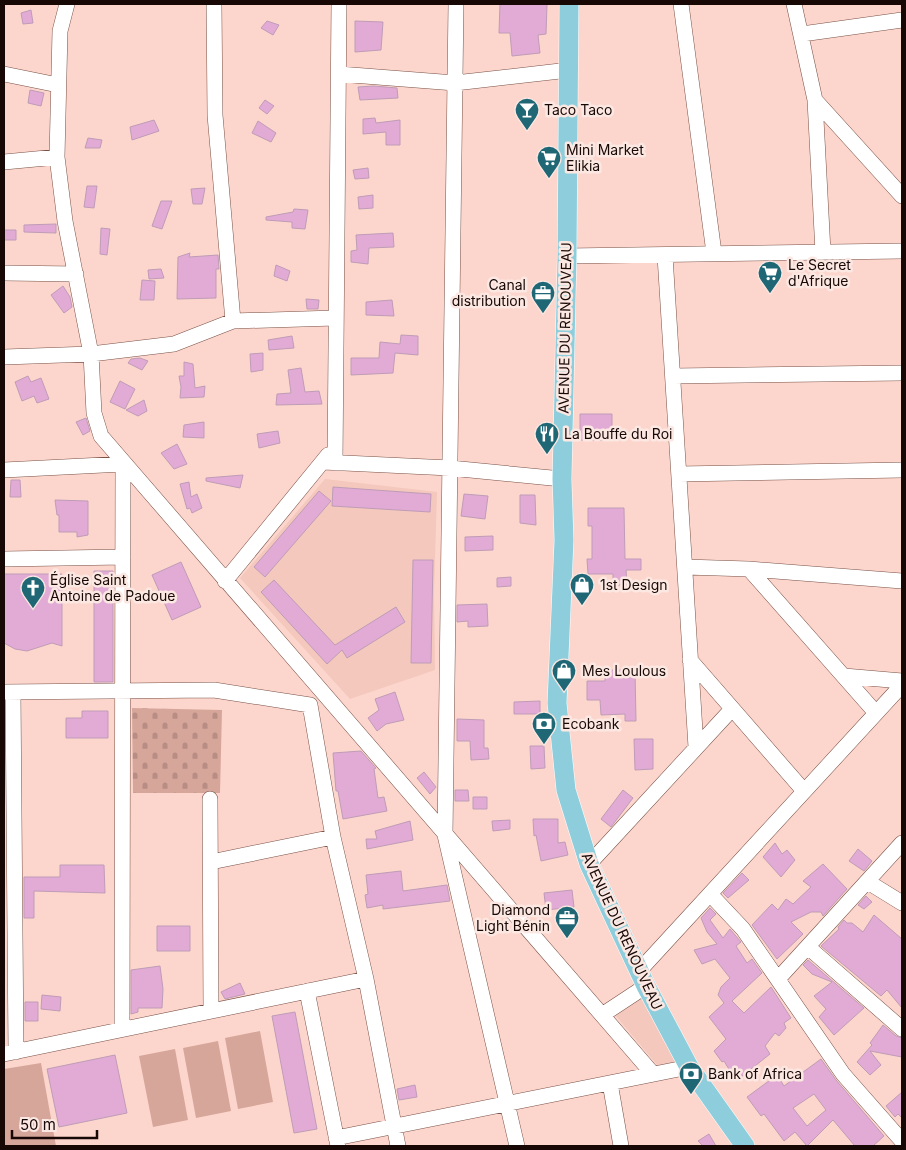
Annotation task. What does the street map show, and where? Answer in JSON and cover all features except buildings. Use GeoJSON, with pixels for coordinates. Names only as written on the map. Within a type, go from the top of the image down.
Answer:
{"type":"FeatureCollection","features":[{"type":"Feature","properties":{"kind":"main road","name":"AVENUE DU RENOUVEAU"},"geometry":{"type":"LineString","coordinates":[[569,4],[567,256],[562,478],[564,540],[557,703],[566,790],[589,864],[643,978],[689,1067],[745,1146]]}},
{"type":"Feature","properties":{"kind":"street"},"geometry":{"type":"LineString","coordinates":[[67,4],[60,30],[57,157],[65,221],[91,354],[94,413],[101,436],[123,464],[654,1074]]}},
{"type":"Feature","properties":{"kind":"street"},"geometry":{"type":"LineString","coordinates":[[214,4],[215,115],[233,321]]}},
{"type":"Feature","properties":{"kind":"street"},"geometry":{"type":"LineString","coordinates":[[225,581],[329,463],[335,446],[339,4]]}},
{"type":"Feature","properties":{"kind":"street"},"geometry":{"type":"LineString","coordinates":[[456,4],[445,835],[517,1146]]}},
{"type":"Feature","properties":{"kind":"street"},"geometry":{"type":"LineString","coordinates":[[681,4],[714,253]]}},
{"type":"Feature","properties":{"kind":"street"},"geometry":{"type":"LineString","coordinates":[[794,4],[815,100],[823,252]]}},
{"type":"Feature","properties":{"kind":"street"},"geometry":{"type":"LineString","coordinates":[[802,34],[902,20]]}},
{"type":"Feature","properties":{"kind":"street"},"geometry":{"type":"LineString","coordinates":[[339,74],[455,83],[569,70]]}},
{"type":"Feature","properties":{"kind":"street"},"geometry":{"type":"LineString","coordinates":[[4,74],[58,85]]}},
{"type":"Feature","properties":{"kind":"street"},"geometry":{"type":"LineString","coordinates":[[815,100],[902,196]]}},
{"type":"Feature","properties":{"kind":"street"},"geometry":{"type":"LineString","coordinates":[[4,162],[57,157]]}},
{"type":"Feature","properties":{"kind":"street"},"geometry":{"type":"LineString","coordinates":[[567,256],[902,251]]}},
{"type":"Feature","properties":{"kind":"street"},"geometry":{"type":"LineString","coordinates":[[665,256],[696,747]]}},
{"type":"Feature","properties":{"kind":"street"},"geometry":{"type":"LineString","coordinates":[[4,273],[76,274]]}},
{"type":"Feature","properties":{"kind":"street"},"geometry":{"type":"LineString","coordinates":[[4,357],[91,354],[174,344],[233,321],[335,318]]}},
{"type":"Feature","properties":{"kind":"street"},"geometry":{"type":"LineString","coordinates":[[673,376],[902,373]]}},
{"type":"Feature","properties":{"kind":"street"},"geometry":{"type":"LineString","coordinates":[[329,463],[450,468],[562,478]]}},
{"type":"Feature","properties":{"kind":"street"},"geometry":{"type":"LineString","coordinates":[[4,470],[123,464]]}},
{"type":"Feature","properties":{"kind":"street"},"geometry":{"type":"LineString","coordinates":[[122,1030],[123,464]]}},
{"type":"Feature","properties":{"kind":"street"},"geometry":{"type":"LineString","coordinates":[[679,474],[902,470]]}},
{"type":"Feature","properties":{"kind":"street"},"geometry":{"type":"LineString","coordinates":[[4,560],[123,557]]}},
{"type":"Feature","properties":{"kind":"street"},"geometry":{"type":"LineString","coordinates":[[685,567],[749,569],[902,581]]}},
{"type":"Feature","properties":{"kind":"street"},"geometry":{"type":"LineString","coordinates":[[749,569],[876,713]]}},
{"type":"Feature","properties":{"kind":"street"},"geometry":{"type":"LineString","coordinates":[[690,660],[804,791]]}},
{"type":"Feature","properties":{"kind":"street"},"geometry":{"type":"LineString","coordinates":[[844,676],[902,683]]}},
{"type":"Feature","properties":{"kind":"street"},"geometry":{"type":"LineString","coordinates":[[602,1015],[643,978],[710,894],[902,683]]}},
{"type":"Feature","properties":{"kind":"street"},"geometry":{"type":"LineString","coordinates":[[366,979],[10,1053],[9,692],[214,690],[310,705],[333,837],[366,979],[398,1146]]}},
{"type":"Feature","properties":{"kind":"street"},"geometry":{"type":"LineString","coordinates":[[589,864],[732,709]]}},
{"type":"Feature","properties":{"kind":"street"},"geometry":{"type":"LineString","coordinates":[[210,798],[211,1012]]}},
{"type":"Feature","properties":{"kind":"street"},"geometry":{"type":"LineString","coordinates":[[211,862],[333,837]]}},
{"type":"Feature","properties":{"kind":"street"},"geometry":{"type":"LineString","coordinates":[[778,979],[902,843]]}},
{"type":"Feature","properties":{"kind":"street"},"geometry":{"type":"LineString","coordinates":[[868,882],[902,903]]}},
{"type":"Feature","properties":{"kind":"street"},"geometry":{"type":"LineString","coordinates":[[710,894],[743,929],[843,1074],[902,1141]]}},
{"type":"Feature","properties":{"kind":"street"},"geometry":{"type":"LineString","coordinates":[[808,947],[902,1029]]}},
{"type":"Feature","properties":{"kind":"street"},"geometry":{"type":"LineString","coordinates":[[307,991],[337,1142],[393,1126],[689,1067]]}},
{"type":"Feature","properties":{"kind":"street"},"geometry":{"type":"LineString","coordinates":[[610,1083],[621,1146]]}},
{"type":"Feature","properties":{"kind":"shaded area"},"geometry":{"type":"Polygon","coordinates":[[[325,479],[437,492],[434,594],[435,670],[350,699],[240,578],[325,479]]]}},
{"type":"Feature","properties":{"kind":"shaded area"},"geometry":{"type":"Polygon","coordinates":[[[642,997],[678,1061],[659,1067],[615,1015],[642,997]]]}},
{"type":"Feature","properties":{"kind":"green space"},"geometry":{"type":"Polygon","coordinates":[[[132,708],[222,710],[220,793],[133,793],[132,708]]]}},
{"type":"Feature","properties":{"kind":"green space"},"geometry":{"type":"Polygon","coordinates":[[[260,1031],[273,1102],[238,1109],[225,1038],[260,1031]]]}},
{"type":"Feature","properties":{"kind":"green space"},"geometry":{"type":"Polygon","coordinates":[[[218,1041],[231,1111],[196,1118],[183,1048],[218,1041]]]}},
{"type":"Feature","properties":{"kind":"green space"},"geometry":{"type":"Polygon","coordinates":[[[175,1049],[188,1120],[153,1127],[139,1056],[175,1049]]]}},
{"type":"Feature","properties":{"kind":"green space"},"geometry":{"type":"Polygon","coordinates":[[[41,1063],[56,1146],[4,1146],[4,1069],[41,1063]]]}},
{"type":"Feature","properties":{"kind":"place","name":"Taco Taco"},"geometry":{"type":"Point","coordinates":[527,131]}},
{"type":"Feature","properties":{"kind":"place","name":"Mini Market Elikia"},"geometry":{"type":"Point","coordinates":[549,179]}},
{"type":"Feature","properties":{"kind":"place","name":"Le Secret d'Afrique"},"geometry":{"type":"Point","coordinates":[770,294]}},
{"type":"Feature","properties":{"kind":"place","name":"Canal distribution"},"geometry":{"type":"Point","coordinates":[543,314]}},
{"type":"Feature","properties":{"kind":"place","name":"La Bouffe du Roi"},"geometry":{"type":"Point","coordinates":[547,455]}},
{"type":"Feature","properties":{"kind":"place","name":"1st Design"},"geometry":{"type":"Point","coordinates":[582,606]}},
{"type":"Feature","properties":{"kind":"place","name":"Église Saint Antoine de Padoue"},"geometry":{"type":"Point","coordinates":[33,609]}},
{"type":"Feature","properties":{"kind":"place","name":"Mes Loulous"},"geometry":{"type":"Point","coordinates":[564,692]}},
{"type":"Feature","properties":{"kind":"place","name":"Ecobank"},"geometry":{"type":"Point","coordinates":[544,745]}},
{"type":"Feature","properties":{"kind":"place","name":"Diamond Light Bénin"},"geometry":{"type":"Point","coordinates":[567,939]}},
{"type":"Feature","properties":{"kind":"place","name":"Bank of Africa"},"geometry":{"type":"Point","coordinates":[691,1095]}}]}
